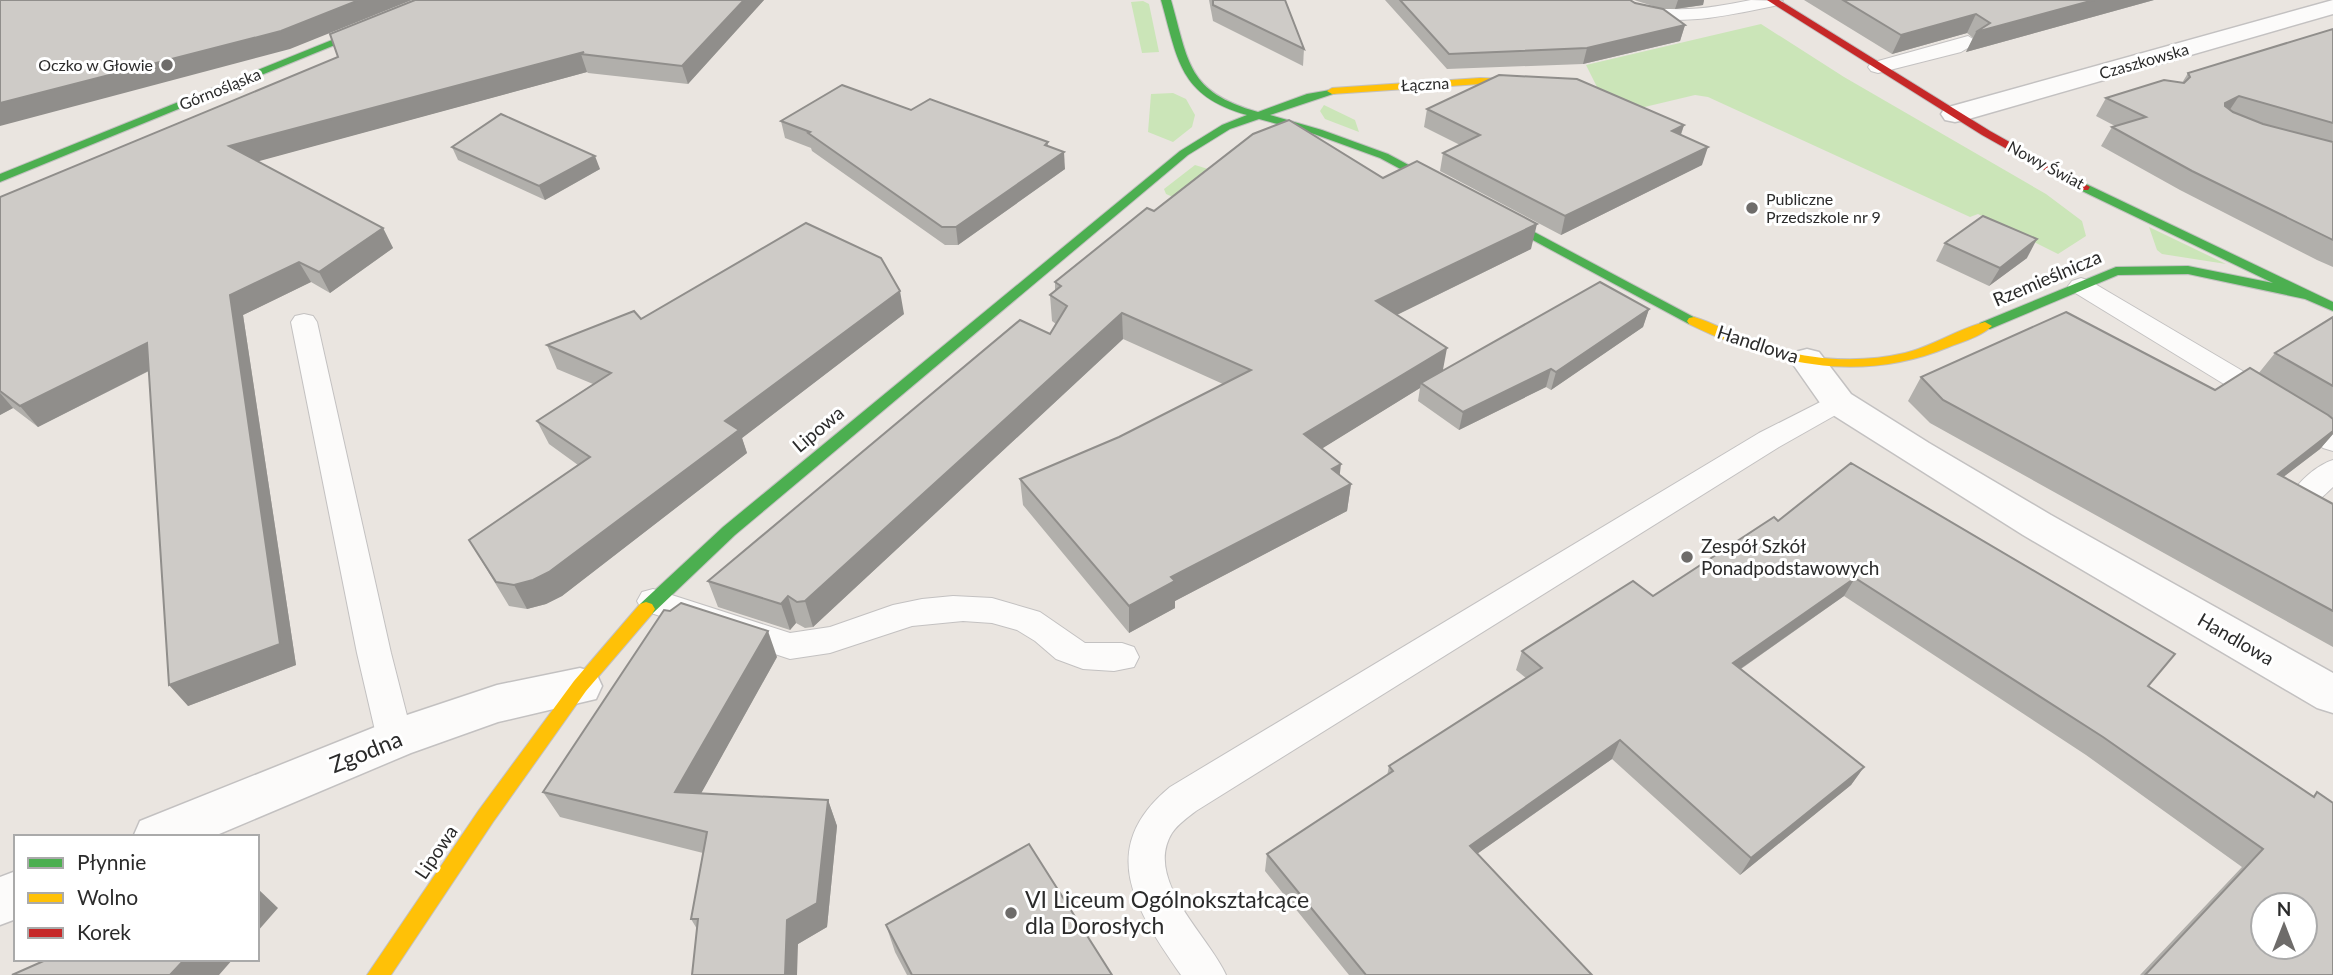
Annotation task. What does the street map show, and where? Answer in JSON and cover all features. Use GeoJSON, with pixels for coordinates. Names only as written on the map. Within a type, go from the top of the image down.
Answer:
{"type":"FeatureCollection","features":[{"type":"Feature","properties":{"kind":"street","name":"Górnośląska"},"geometry":{"type":"LineString","coordinates":[[0,178],[440,0]]}},
{"type":"Feature","properties":{"kind":"street"},"geometry":{"type":"LineString","coordinates":[[1166,0],[1184,68],[1194,83],[1223,102],[1258,114]]}},
{"type":"Feature","properties":{"kind":"street","name":"Nowy Świat"},"geometry":{"type":"LineString","coordinates":[[1773,1],[1955,114],[2077,183],[2333,307]]}},
{"type":"Feature","properties":{"kind":"street"},"geometry":{"type":"LineString","coordinates":[[2258,4],[2293,18]]}},
{"type":"Feature","properties":{"kind":"street","name":"Czaszkowska"},"geometry":{"type":"LineString","coordinates":[[1955,114],[2333,7]]}},
{"type":"Feature","properties":{"kind":"street","name":"Łączna"},"geometry":{"type":"LineString","coordinates":[[1258,114],[1311,96],[1365,87],[1480,81],[1560,85]]}},
{"type":"Feature","properties":{"kind":"street","name":"Handlowa"},"geometry":{"type":"LineString","coordinates":[[1258,114],[1336,137],[1384,156],[1718,334],[1758,349],[1807,360],[1838,402],[2037,525],[2333,695]]}},
{"type":"Feature","properties":{"kind":"street","name":"Lipowa"},"geometry":{"type":"LineString","coordinates":[[378,975],[486,816],[580,686],[653,601],[740,522],[1163,170],[1213,133],[1258,114]]}},
{"type":"Feature","properties":{"kind":"street"},"geometry":{"type":"LineString","coordinates":[[2077,183],[2125,225]]}},
{"type":"Feature","properties":{"kind":"street"},"geometry":{"type":"LineString","coordinates":[[2116,271],[2130,252]]}},
{"type":"Feature","properties":{"kind":"street","name":"Rzemieślnicza"},"geometry":{"type":"LineString","coordinates":[[1807,360],[1861,363],[1905,357],[1930,350],[2116,271],[2142,267],[2206,271],[2306,295]]}},
{"type":"Feature","properties":{"kind":"street","name":"Zgodna"},"geometry":{"type":"LineString","coordinates":[[163,835],[395,739],[497,704],[580,686]]}},
{"type":"Feature","properties":{"kind":"lane"},"geometry":{"type":"LineString","coordinates":[[1629,7],[1656,16],[1675,18],[1773,1]]}},
{"type":"Feature","properties":{"kind":"lane"},"geometry":{"type":"LineString","coordinates":[[1878,67],[1968,42]]}},
{"type":"Feature","properties":{"kind":"lane"},"geometry":{"type":"LineString","coordinates":[[2081,286],[2319,429],[2333,441]]}},
{"type":"Feature","properties":{"kind":"lane"},"geometry":{"type":"LineString","coordinates":[[304,322],[374,653],[395,739]]}},
{"type":"Feature","properties":{"kind":"lane"},"geometry":{"type":"LineString","coordinates":[[1205,975],[1157,904],[1147,873],[1147,844],[1160,819],[1183,799],[1769,440],[1838,402]]}},
{"type":"Feature","properties":{"kind":"lane"},"geometry":{"type":"LineString","coordinates":[[2305,496],[2333,470]]}},
{"type":"Feature","properties":{"kind":"lane"},"geometry":{"type":"LineString","coordinates":[[653,601],[790,646],[811,646],[835,641],[894,618],[937,610],[972,608],[1013,615],[1044,630],[1076,655],[1096,660],[1122,657]]}},
{"type":"Feature","properties":{"kind":"green space"},"geometry":{"type":"Polygon","coordinates":[[[1143,1],[1149,4],[1159,52],[1142,53],[1131,2],[1143,1]]]}},
{"type":"Feature","properties":{"kind":"green space"},"geometry":{"type":"Polygon","coordinates":[[[1761,24],[1844,77],[2046,194],[2082,221],[2086,236],[2058,254],[1978,214],[1970,217],[1708,97],[1695,95],[1611,115],[1586,65],[1761,24]]]}},
{"type":"Feature","properties":{"kind":"green space"},"geometry":{"type":"Polygon","coordinates":[[[1173,93],[1186,99],[1195,115],[1192,127],[1173,142],[1148,132],[1151,94],[1173,93]]]}},
{"type":"Feature","properties":{"kind":"green space"},"geometry":{"type":"Polygon","coordinates":[[[1324,105],[1355,120],[1359,132],[1325,119],[1320,111],[1324,105]]]}},
{"type":"Feature","properties":{"kind":"green space"},"geometry":{"type":"Polygon","coordinates":[[[1195,165],[1208,169],[1173,197],[1166,194],[1164,189],[1195,165]]]}},
{"type":"Feature","properties":{"kind":"green space"},"geometry":{"type":"Polygon","coordinates":[[[2149,227],[2226,264],[2162,254],[2157,250],[2149,227]]]}},
{"type":"Feature","properties":{"kind":"building"},"geometry":{"type":"Polygon","coordinates":[[[0,0],[359,0],[281,31],[0,103],[0,0]]]}},
{"type":"Feature","properties":{"kind":"building"},"geometry":{"type":"Polygon","coordinates":[[[415,0],[744,0],[682,66],[581,54],[584,52],[229,146],[383,228],[319,272],[299,262],[230,295],[280,644],[169,685],[147,343],[20,406],[0,391],[0,197],[338,57],[330,34],[415,0]]]}},
{"type":"Feature","properties":{"kind":"building"},"geometry":{"type":"Polygon","coordinates":[[[1213,0],[1285,0],[1304,49],[1213,5],[1213,0]]]}},
{"type":"Feature","properties":{"kind":"building"},"geometry":{"type":"Polygon","coordinates":[[[1400,0],[1630,0],[1663,9],[1685,25],[1587,48],[1449,54],[1400,0]]]}},
{"type":"Feature","properties":{"kind":"building"},"geometry":{"type":"Polygon","coordinates":[[[1843,0],[2094,0],[1976,32],[1990,23],[1976,14],[1901,35],[1843,0]]]}},
{"type":"Feature","properties":{"kind":"building"},"geometry":{"type":"Polygon","coordinates":[[[2333,29],[2333,123],[2239,96],[2225,103],[2225,106],[2263,124],[2333,142],[2333,240],[2192,171],[2112,127],[2146,117],[2106,98],[2164,80],[2184,83],[2190,77],[2188,73],[2333,29]]]}},
{"type":"Feature","properties":{"kind":"building"},"geometry":{"type":"Polygon","coordinates":[[[1499,75],[1577,79],[1684,125],[1672,131],[1708,147],[1565,216],[1443,153],[1480,135],[1427,109],[1499,75]]]}},
{"type":"Feature","properties":{"kind":"building"},"geometry":{"type":"Polygon","coordinates":[[[842,85],[911,110],[930,99],[1048,142],[1045,145],[1064,152],[956,227],[942,227],[808,133],[810,132],[781,121],[842,85]]]}},
{"type":"Feature","properties":{"kind":"building"},"geometry":{"type":"Polygon","coordinates":[[[501,114],[595,156],[539,186],[452,147],[501,114]]]}},
{"type":"Feature","properties":{"kind":"building"},"geometry":{"type":"Polygon","coordinates":[[[1289,120],[1383,178],[1417,161],[1537,224],[1376,301],[1447,348],[1304,434],[1341,464],[1332,469],[1351,484],[1171,577],[1175,581],[1129,606],[1020,479],[1119,437],[1251,370],[1122,313],[805,601],[797,602],[788,596],[781,604],[708,581],[1020,320],[1050,334],[1067,306],[1050,295],[1061,286],[1055,282],[1147,208],[1154,211],[1253,134],[1289,120]]]}},
{"type":"Feature","properties":{"kind":"building"},"geometry":{"type":"Polygon","coordinates":[[[1983,216],[2037,239],[2000,268],[1945,243],[1983,216]]]}},
{"type":"Feature","properties":{"kind":"building"},"geometry":{"type":"Polygon","coordinates":[[[806,223],[881,258],[900,291],[725,421],[739,430],[549,572],[514,585],[496,582],[469,540],[590,457],[537,421],[611,373],[547,345],[634,311],[641,319],[806,223]]]}},
{"type":"Feature","properties":{"kind":"building"},"geometry":{"type":"Polygon","coordinates":[[[1600,282],[1649,309],[1556,372],[1551,369],[1463,412],[1421,383],[1600,282]]]}},
{"type":"Feature","properties":{"kind":"building"},"geometry":{"type":"Polygon","coordinates":[[[2066,312],[2215,390],[2250,368],[2333,419],[2333,431],[2278,474],[2333,504],[2333,611],[1943,400],[1921,377],[2066,312]]]}},
{"type":"Feature","properties":{"kind":"building"},"geometry":{"type":"Polygon","coordinates":[[[2333,317],[2333,386],[2275,353],[2333,317]]]}},
{"type":"Feature","properties":{"kind":"building"},"geometry":{"type":"Polygon","coordinates":[[[1851,463],[2175,654],[2148,686],[2314,797],[2317,792],[2333,803],[2333,975],[2145,975],[2263,849],[2103,737],[1855,578],[1733,663],[1864,767],[1751,858],[1620,740],[1470,846],[1592,975],[1366,975],[1267,854],[1393,771],[1389,766],[1542,668],[1522,651],[1633,581],[1653,596],[1774,517],[1778,521],[1851,463]]]}},
{"type":"Feature","properties":{"kind":"building"},"geometry":{"type":"Polygon","coordinates":[[[681,603],[768,631],[675,792],[828,800],[817,903],[787,920],[785,975],[692,975],[698,919],[691,919],[707,832],[543,792],[664,610],[670,611],[681,603]]]}},
{"type":"Feature","properties":{"kind":"building","name":"VI Liceum Ogólnokształcące dla Dorosłych"},"geometry":{"type":"Polygon","coordinates":[[[1029,844],[1112,975],[912,975],[886,925],[1029,844]]]}},
{"type":"Feature","properties":{"kind":"building"},"geometry":{"type":"Polygon","coordinates":[[[44,961],[183,961],[170,975],[12,975],[44,961]]]}},
{"type":"Feature","properties":{"kind":"traffic: fast"},"geometry":{"type":"LineString","coordinates":[[0,178],[440,0]]}},
{"type":"Feature","properties":{"kind":"traffic: fast"},"geometry":{"type":"LineString","coordinates":[[1166,0],[1185,68],[1208,94],[1244,111],[1318,132],[1384,156],[1694,321]]}},
{"type":"Feature","properties":{"kind":"traffic: fast"},"geometry":{"type":"LineString","coordinates":[[646,609],[729,531],[1184,153],[1226,127],[1332,91]]}},
{"type":"Feature","properties":{"kind":"traffic: fast"},"geometry":{"type":"LineString","coordinates":[[2084,187],[2333,307]]}},
{"type":"Feature","properties":{"kind":"traffic: fast"},"geometry":{"type":"LineString","coordinates":[[1985,326],[2116,271],[2188,270],[2306,295]]}},
{"type":"Feature","properties":{"kind":"traffic: slow"},"geometry":{"type":"LineString","coordinates":[[1332,91],[1480,81],[1538,83]]}},
{"type":"Feature","properties":{"kind":"traffic: slow"},"geometry":{"type":"LineString","coordinates":[[1694,321],[1744,344],[1770,352],[1797,359],[1852,364],[1906,357],[1985,326]]}},
{"type":"Feature","properties":{"kind":"traffic: slow"},"geometry":{"type":"LineString","coordinates":[[378,975],[486,816],[580,686],[646,609]]}},
{"type":"Feature","properties":{"kind":"traffic: jam"},"geometry":{"type":"LineString","coordinates":[[1772,0],[1986,133],[2084,187]]}},
{"type":"Feature","properties":{"kind":"place","name":"Oczko w Głowie"},"geometry":{"type":"Point","coordinates":[167,65]}},
{"type":"Feature","properties":{"kind":"place","name":"Publiczne Przedszkole nr 9"},"geometry":{"type":"Point","coordinates":[1752,208]}},
{"type":"Feature","properties":{"kind":"place","name":"Zespół Szkół Ponadpodstawowych"},"geometry":{"type":"Point","coordinates":[1687,557]}},
{"type":"Feature","properties":{"kind":"place","name":"VI Liceum Ogólnokształcące dla Dorosłych"},"geometry":{"type":"Point","coordinates":[1011,913]}}]}
